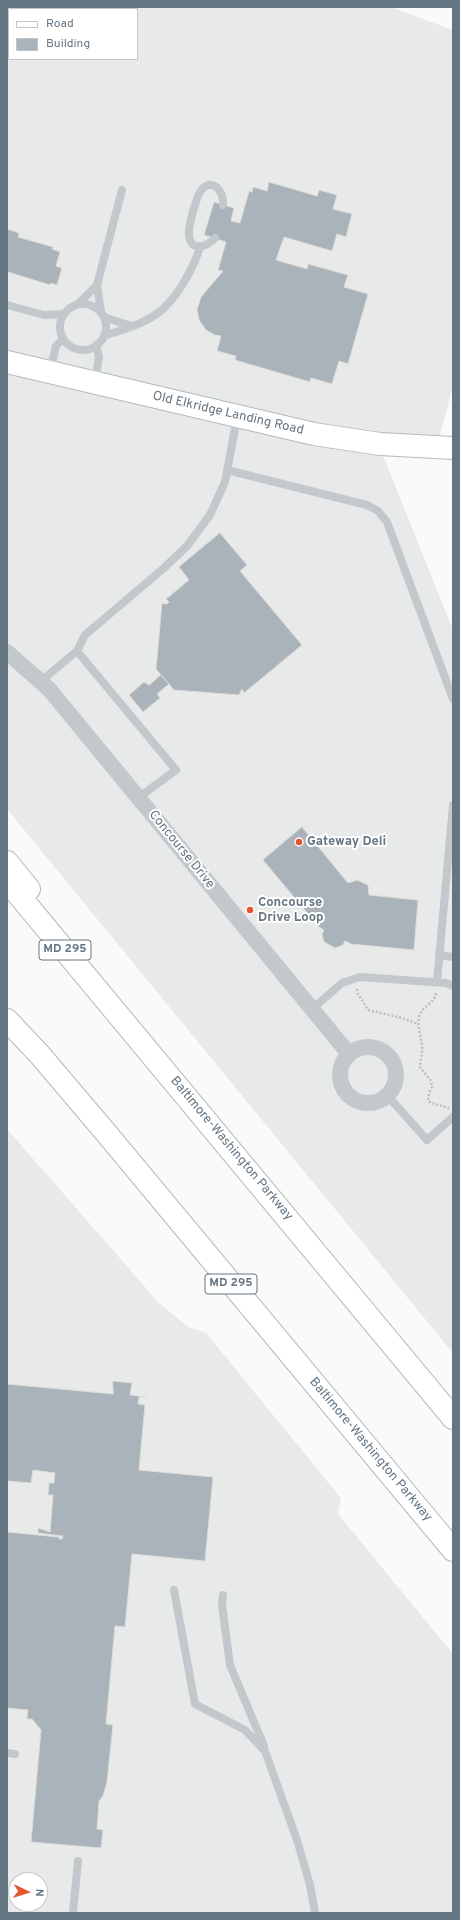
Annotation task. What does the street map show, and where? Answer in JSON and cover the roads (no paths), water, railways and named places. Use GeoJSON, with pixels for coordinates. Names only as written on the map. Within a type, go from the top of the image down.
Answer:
{"type":"FeatureCollection","features":[{"type":"Feature","properties":{"kind":"main road","name":"Old Elkridge Landing Road"},"geometry":{"type":"LineString","coordinates":[[7,362],[314,434],[360,442],[453,448]]}},
{"type":"Feature","properties":{"kind":"main road"},"geometry":{"type":"LineString","coordinates":[[7,862],[76,946],[123,1019]]}},
{"type":"Feature","properties":{"kind":"main road","name":"Baltimore-Washington Parkway"},"geometry":{"type":"LineString","coordinates":[[7,880],[453,1418]]}},
{"type":"Feature","properties":{"kind":"main road"},"geometry":{"type":"LineString","coordinates":[[7,899],[243,1181],[295,1226]]}},
{"type":"Feature","properties":{"kind":"main road","name":"Baltimore-Washington Parkway"},"geometry":{"type":"LineString","coordinates":[[7,1020],[40,1055],[107,1134],[453,1550]]}},
{"type":"Feature","properties":{"kind":"street","name":"Concourse Drive"},"geometry":{"type":"LineString","coordinates":[[7,652],[41,681],[349,1054]]}},
{"type":"Feature","properties":{"kind":"street"},"geometry":{"type":"LineString","coordinates":[[366,1046],[378,1048],[389,1056],[396,1073],[394,1085],[387,1095],[370,1103],[357,1101],[347,1094],[341,1083],[340,1070],[349,1054],[366,1046]]}},
{"type":"Feature","properties":{"kind":"lane"},"geometry":{"type":"LineString","coordinates":[[215,238],[210,244],[200,247],[193,245],[189,238],[189,226],[198,194],[203,188],[209,185],[216,186],[222,192],[223,205]]}},
{"type":"Feature","properties":{"kind":"lane"},"geometry":{"type":"LineString","coordinates":[[44,315],[59,327],[63,339],[72,348],[78,350],[91,348],[104,336],[106,329],[97,285],[122,190]]}},
{"type":"Feature","properties":{"kind":"lane"},"geometry":{"type":"LineString","coordinates":[[104,336],[131,326],[164,308],[195,264],[200,247]]}},
{"type":"Feature","properties":{"kind":"lane"},"geometry":{"type":"LineString","coordinates":[[78,304],[97,285]]}},
{"type":"Feature","properties":{"kind":"lane"},"geometry":{"type":"LineString","coordinates":[[59,327],[63,314],[72,306],[78,304],[90,304],[102,314],[131,326]]}},
{"type":"Feature","properties":{"kind":"lane"},"geometry":{"type":"LineString","coordinates":[[7,305],[44,315],[63,314]]}},
{"type":"Feature","properties":{"kind":"lane"},"geometry":{"type":"LineString","coordinates":[[49,372],[56,346],[63,339]]}},
{"type":"Feature","properties":{"kind":"lane"},"geometry":{"type":"LineString","coordinates":[[94,383],[99,357],[96,345]]}},
{"type":"Feature","properties":{"kind":"lane"},"geometry":{"type":"LineString","coordinates":[[41,681],[77,651],[85,635],[164,568],[187,546],[210,515],[225,482],[237,417]]}},
{"type":"Feature","properties":{"kind":"lane"},"geometry":{"type":"LineString","coordinates":[[227,470],[367,505],[378,511],[387,522],[453,699]]}},
{"type":"Feature","properties":{"kind":"lane"},"geometry":{"type":"LineString","coordinates":[[77,651],[176,770],[138,798]]}},
{"type":"Feature","properties":{"kind":"lane"},"geometry":{"type":"LineString","coordinates":[[437,982],[453,805]]}},
{"type":"Feature","properties":{"kind":"lane"},"geometry":{"type":"LineString","coordinates":[[439,955],[453,956]]}},
{"type":"Feature","properties":{"kind":"lane"},"geometry":{"type":"LineString","coordinates":[[312,1009],[342,983],[360,977],[437,982],[446,983],[453,986]]}},
{"type":"Feature","properties":{"kind":"lane"},"geometry":{"type":"LineString","coordinates":[[387,1095],[427,1140],[453,1116]]}},
{"type":"Feature","properties":{"kind":"lane"},"geometry":{"type":"LineString","coordinates":[[174,1590],[195,1704],[245,1730],[266,1751]]}},
{"type":"Feature","properties":{"kind":"lane"},"geometry":{"type":"LineString","coordinates":[[223,1594],[222,1605],[230,1665],[266,1751],[297,1840],[310,1885],[315,1913]]}},
{"type":"Feature","properties":{"kind":"lane"},"geometry":{"type":"LineString","coordinates":[[73,1913],[78,1861]]}},
{"type":"Feature","properties":{"kind":"place","name":"Gateway Deli"},"geometry":{"type":"Point","coordinates":[299,842]}},
{"type":"Feature","properties":{"kind":"place","name":"Concourse Drive Loop"},"geometry":{"type":"Point","coordinates":[250,910]}}]}
